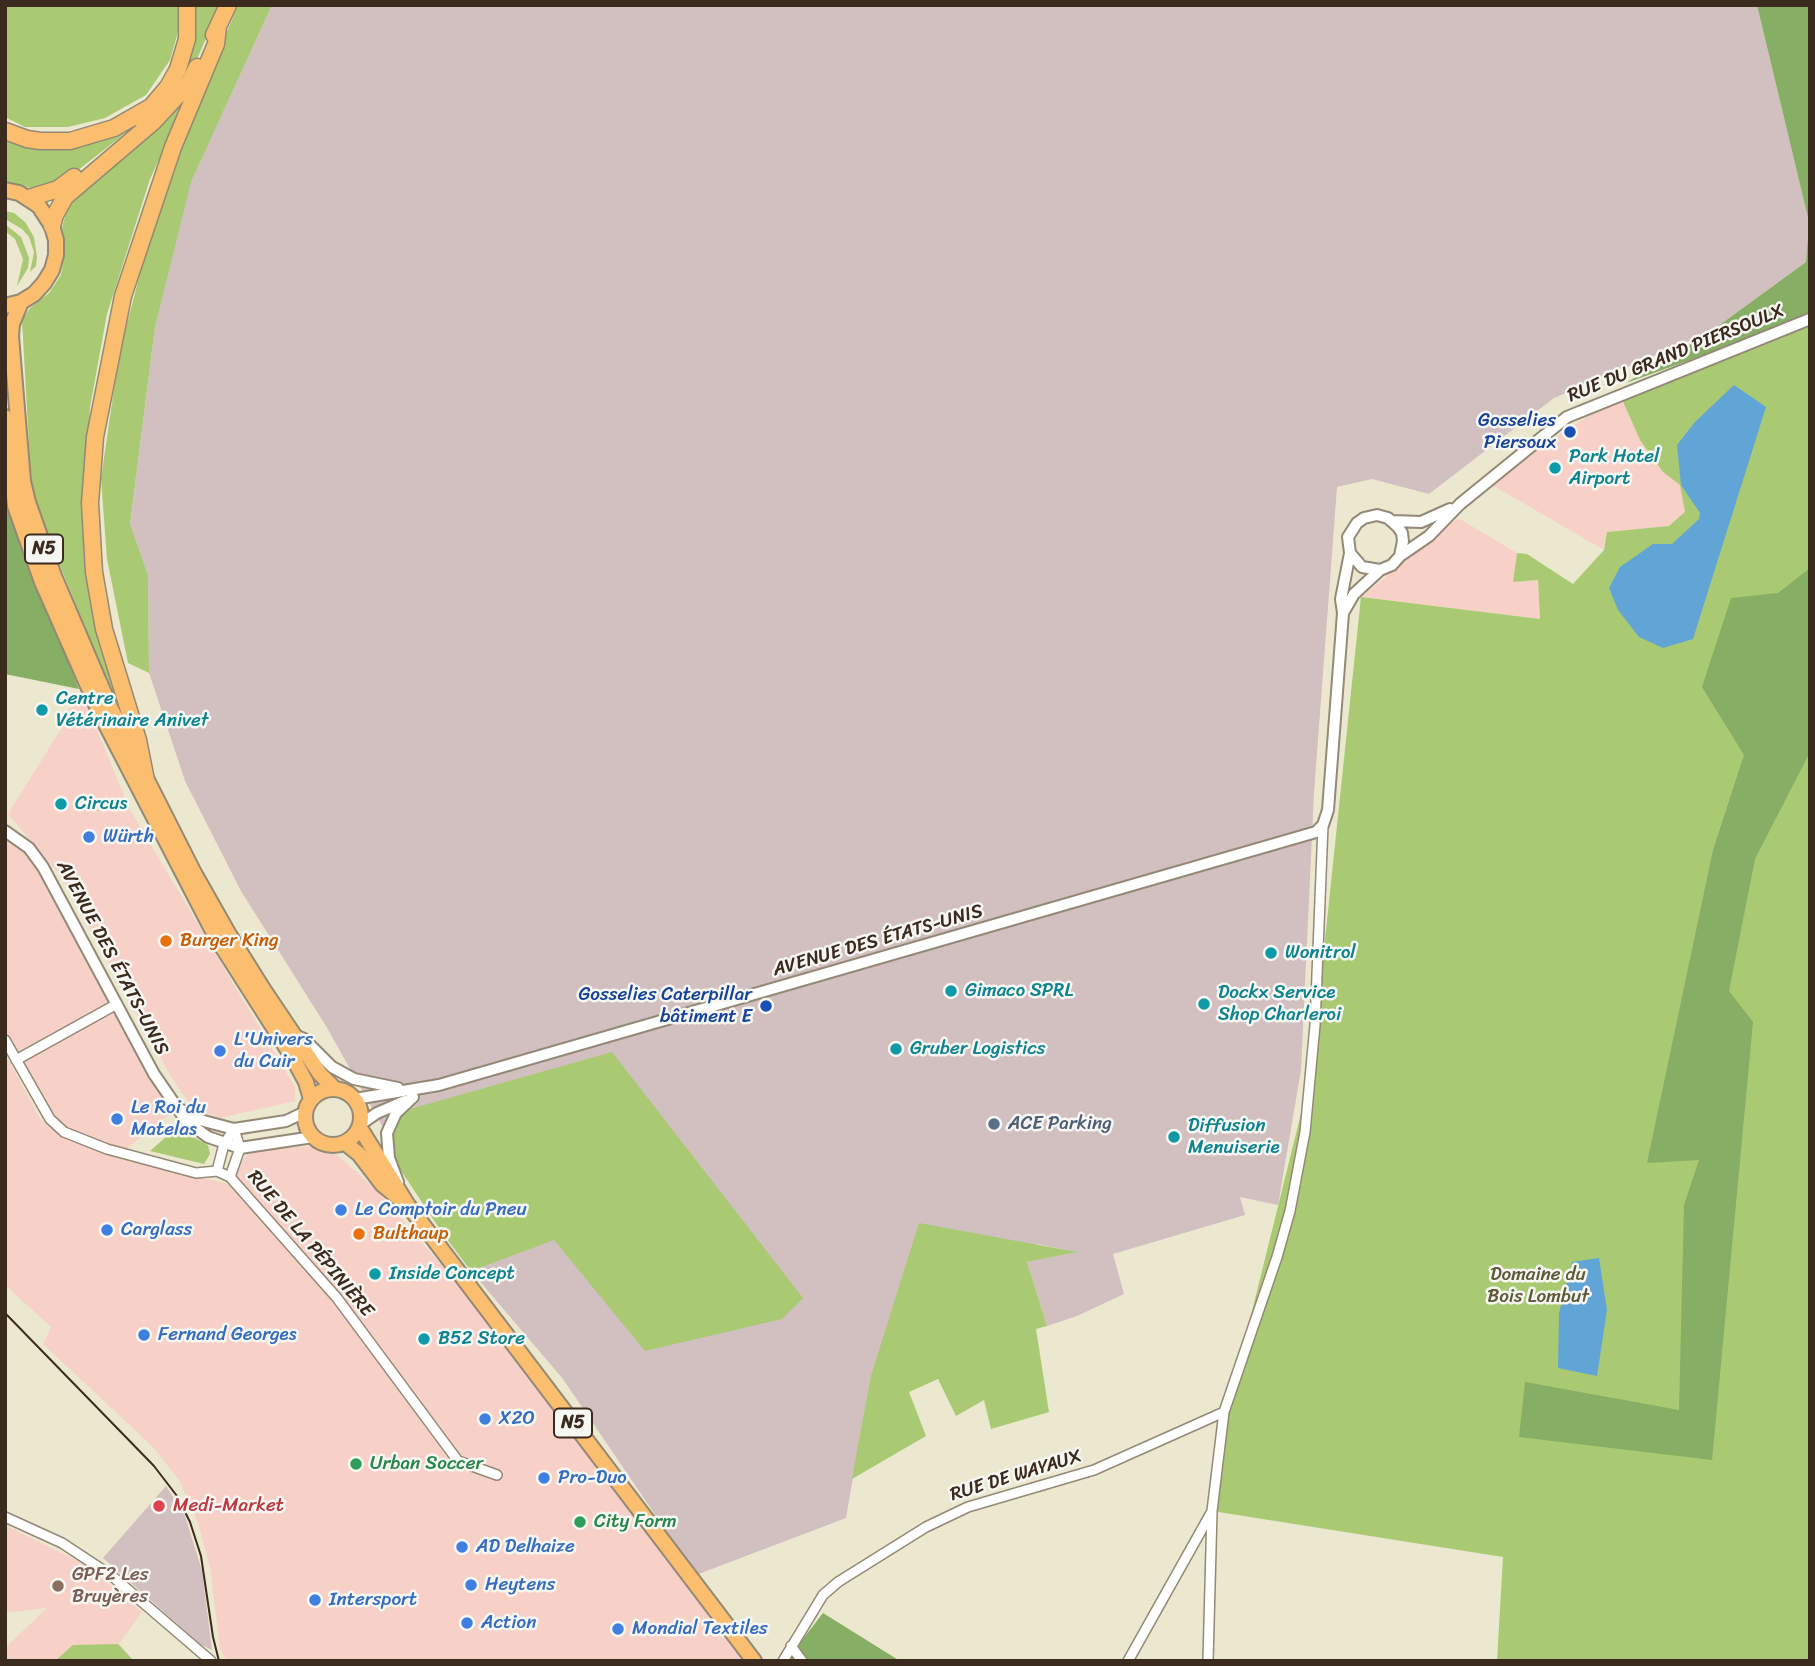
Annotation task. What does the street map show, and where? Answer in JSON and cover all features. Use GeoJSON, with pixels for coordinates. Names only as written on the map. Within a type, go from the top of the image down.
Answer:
{"type":"FeatureCollection","features":[{"type":"Feature","properties":{"kind":"highway"},"geometry":{"type":"LineString","coordinates":[[29,198],[49,193],[67,183],[140,121],[156,102],[168,87],[182,56],[187,39],[187,5]]}},
{"type":"Feature","properties":{"kind":"highway"},"geometry":{"type":"LineString","coordinates":[[52,226],[65,197],[153,122],[189,83],[228,5]]}},
{"type":"Feature","properties":{"kind":"highway"},"geometry":{"type":"LineString","coordinates":[[146,780],[138,740],[104,629],[94,572],[90,503],[95,437],[123,296],[173,147],[216,44],[218,27]]}},
{"type":"Feature","properties":{"kind":"highway"},"geometry":{"type":"LineString","coordinates":[[5,131],[40,142],[86,138],[126,123],[156,102]]}},
{"type":"Feature","properties":{"kind":"main road"},"geometry":{"type":"LineString","coordinates":[[5,190],[29,198],[39,206],[52,226],[56,240],[52,270],[39,289],[21,302],[5,306]]}},
{"type":"Feature","properties":{"kind":"main road","name":"N5"},"geometry":{"type":"LineString","coordinates":[[21,302],[12,324],[11,348],[27,502],[81,641],[146,780],[228,933],[320,1074],[335,1089],[355,1098],[360,1108],[360,1126],[407,1204],[754,1661]]}},
{"type":"Feature","properties":{"kind":"main road","name":"N5"},"geometry":{"type":"LineString","coordinates":[[5,417],[15,506],[43,582],[99,712],[216,937],[306,1082],[306,1124],[313,1137]]}},
{"type":"Feature","properties":{"kind":"main road"},"geometry":{"type":"LineString","coordinates":[[308,1105],[319,1092],[335,1089]]}},
{"type":"Feature","properties":{"kind":"main road"},"geometry":{"type":"LineString","coordinates":[[313,1137],[328,1145],[345,1143],[354,1137],[360,1126]]}},
{"type":"Feature","properties":{"kind":"main road","name":"N5"},"geometry":{"type":"LineString","coordinates":[[345,1143],[359,1154],[382,1184],[407,1204]]}},
{"type":"Feature","properties":{"kind":"street","name":"RUE DU GRAND PIERSOULX"},"geometry":{"type":"LineString","coordinates":[[1400,556],[1429,536],[1460,505],[1556,425],[1579,411],[1810,319]]}},
{"type":"Feature","properties":{"kind":"street","name":"RUE DU GRAND PIERSOULX"},"geometry":{"type":"LineString","coordinates":[[1393,521],[1431,520],[1460,505]]}},
{"type":"Feature","properties":{"kind":"street"},"geometry":{"type":"LineString","coordinates":[[1208,1661],[1212,1511],[1224,1412],[1277,1257],[1290,1211],[1305,1132],[1315,1026],[1323,825],[1328,810],[1343,581],[1350,553],[1348,537],[1356,523],[1364,518],[1377,515],[1393,521],[1403,541],[1400,556],[1354,594],[1343,613]]}},
{"type":"Feature","properties":{"kind":"street"},"geometry":{"type":"LineString","coordinates":[[1350,553],[1362,567],[1380,570]]}},
{"type":"Feature","properties":{"kind":"street","name":"AVENUE DES ÉTATS-UNIS"},"geometry":{"type":"LineString","coordinates":[[360,1126],[377,1113],[439,1085],[1309,835],[1323,825]]}},
{"type":"Feature","properties":{"kind":"street","name":"AVENUE DES ÉTATS-UNIS"},"geometry":{"type":"LineString","coordinates":[[5,831],[29,848],[43,867],[167,1094],[187,1122],[224,1144],[240,1148],[313,1137]]}},
{"type":"Feature","properties":{"kind":"street"},"geometry":{"type":"LineString","coordinates":[[16,1060],[117,1004]]}},
{"type":"Feature","properties":{"kind":"street"},"geometry":{"type":"LineString","coordinates":[[293,1034],[303,1039],[332,1067],[354,1079],[404,1089]]}},
{"type":"Feature","properties":{"kind":"street","name":"RUE DE LA PÉPINIÈRE"},"geometry":{"type":"LineString","coordinates":[[5,1040],[50,1119],[64,1132],[107,1149],[196,1173],[218,1171],[230,1177],[337,1298],[458,1461],[496,1475]]}},
{"type":"Feature","properties":{"kind":"street","name":"AVENUE DES ÉTATS-UNIS"},"geometry":{"type":"LineString","coordinates":[[355,1098],[439,1085]]}},
{"type":"Feature","properties":{"kind":"street"},"geometry":{"type":"LineString","coordinates":[[407,1204],[389,1158],[387,1133],[396,1113],[413,1097]]}},
{"type":"Feature","properties":{"kind":"street"},"geometry":{"type":"LineString","coordinates":[[179,1109],[200,1120],[234,1129],[286,1121],[308,1105]]}},
{"type":"Feature","properties":{"kind":"street"},"geometry":{"type":"LineString","coordinates":[[218,1171],[224,1144],[234,1129]]}},
{"type":"Feature","properties":{"kind":"street"},"geometry":{"type":"LineString","coordinates":[[230,1177],[240,1148],[234,1129]]}},
{"type":"Feature","properties":{"kind":"street","name":"RUE DE WAYAUX"},"geometry":{"type":"LineString","coordinates":[[783,1661],[823,1595],[838,1582],[947,1516],[968,1507],[1094,1470],[1224,1412]]}},
{"type":"Feature","properties":{"kind":"street"},"geometry":{"type":"LineString","coordinates":[[1128,1661],[1212,1511]]}},
{"type":"Feature","properties":{"kind":"street"},"geometry":{"type":"LineString","coordinates":[[5,1517],[62,1543],[112,1576],[211,1661]]}},
{"type":"Feature","properties":{"kind":"street"},"geometry":{"type":"LineString","coordinates":[[791,1646],[802,1661]]}},
{"type":"Feature","properties":{"kind":"shaded area"},"geometry":{"type":"Polygon","coordinates":[[[272,5],[1757,5],[1809,222],[1806,262],[1710,332],[1554,398],[1429,494],[1372,479],[1337,487],[1314,793],[1301,1070],[1278,1205],[1240,1197],[1245,1215],[1113,1254],[1124,1294],[1077,1316],[1047,1326],[1027,1262],[1075,1252],[1037,1244],[870,1379],[846,1518],[696,1575],[563,1379],[471,1271],[441,1231],[326,1026],[241,891],[185,781],[149,673],[148,575],[130,525],[155,327],[188,188],[272,5]]]}},
{"type":"Feature","properties":{"kind":"shaded area"},"geometry":{"type":"Polygon","coordinates":[[[1620,395],[1640,440],[1663,472],[1681,485],[1686,512],[1669,526],[1607,532],[1604,550],[1487,482],[1620,395]]]}},
{"type":"Feature","properties":{"kind":"shaded area"},"geometry":{"type":"Polygon","coordinates":[[[1458,518],[1517,553],[1513,582],[1538,580],[1540,619],[1361,597],[1458,518]]]}},
{"type":"Feature","properties":{"kind":"shaded area"},"geometry":{"type":"Polygon","coordinates":[[[76,692],[87,706],[130,810],[295,1087],[295,1101],[220,1118],[193,1108],[174,1082],[60,875],[8,814],[61,729],[76,692]]]}},
{"type":"Feature","properties":{"kind":"shaded area"},"geometry":{"type":"Polygon","coordinates":[[[5,831],[60,887],[117,1004],[174,1111],[121,1153],[72,1135],[44,1108],[5,1044],[5,831]]]}},
{"type":"Feature","properties":{"kind":"shaded area"},"geometry":{"type":"Polygon","coordinates":[[[5,1054],[41,1120],[69,1141],[149,1165],[229,1184],[247,1153],[314,1146],[337,1155],[376,1189],[484,1315],[753,1661],[227,1661],[220,1649],[210,1568],[198,1523],[179,1480],[152,1446],[43,1344],[51,1327],[5,1285],[5,1054]]]}},
{"type":"Feature","properties":{"kind":"shaded area"},"geometry":{"type":"Polygon","coordinates":[[[166,1486],[185,1516],[202,1571],[212,1650],[201,1645],[103,1558],[166,1486]]]}},
{"type":"Feature","properties":{"kind":"shaded area","name":"GPF2 Les Bruyères"},"geometry":{"type":"Polygon","coordinates":[[[5,1525],[86,1565],[142,1612],[119,1644],[134,1661],[5,1661],[5,1648],[47,1608],[5,1613],[5,1525]]]}},
{"type":"Feature","properties":{"kind":"green space"},"geometry":{"type":"Polygon","coordinates":[[[5,5],[178,5],[178,32],[170,60],[146,95],[105,118],[68,127],[25,127],[5,117],[5,5]]]}},
{"type":"Feature","properties":{"kind":"green space"},"geometry":{"type":"Polygon","coordinates":[[[195,5],[221,5],[196,61],[174,91],[190,56],[196,27],[195,5]]]}},
{"type":"Feature","properties":{"kind":"green space"},"geometry":{"type":"Polygon","coordinates":[[[238,5],[272,5],[191,182],[155,327],[130,524],[148,575],[149,673],[128,663],[107,559],[101,479],[119,354],[144,259],[179,149],[238,5]]]}},
{"type":"Feature","properties":{"kind":"green space"},"geometry":{"type":"Polygon","coordinates":[[[1757,5],[1810,5],[1810,317],[1626,383],[1710,332],[1806,262],[1809,222],[1757,5]]]}},
{"type":"Feature","properties":{"kind":"green space"},"geometry":{"type":"Polygon","coordinates":[[[196,79],[150,179],[107,314],[90,407],[85,515],[120,701],[117,704],[32,498],[22,320],[30,308],[49,293],[61,275],[64,258],[62,228],[68,204],[196,79]]]}},
{"type":"Feature","properties":{"kind":"green space"},"geometry":{"type":"Polygon","coordinates":[[[133,127],[49,193],[5,181],[5,131],[27,139],[133,127]]]}},
{"type":"Feature","properties":{"kind":"green space"},"geometry":{"type":"Polygon","coordinates":[[[5,211],[14,213],[25,222],[34,237],[36,266],[30,272],[34,252],[29,237],[22,229],[5,219],[5,211]]]}},
{"type":"Feature","properties":{"kind":"green space"},"geometry":{"type":"Polygon","coordinates":[[[5,224],[21,237],[29,258],[28,268],[17,286],[23,259],[15,239],[5,231],[5,224]]]}},
{"type":"Feature","properties":{"kind":"green space","name":"Domaine du Bois Lombut"},"geometry":{"type":"Polygon","coordinates":[[[1810,319],[1810,1661],[1497,1661],[1503,1557],[1212,1511],[1230,1400],[1311,1073],[1361,597],[1540,619],[1538,580],[1513,582],[1517,553],[1527,554],[1573,584],[1604,550],[1607,532],[1669,526],[1685,512],[1680,485],[1663,472],[1640,440],[1620,395],[1810,319]]]}},
{"type":"Feature","properties":{"kind":"green space"},"geometry":{"type":"Polygon","coordinates":[[[5,495],[7,505],[79,689],[5,674],[5,495]]]}},
{"type":"Feature","properties":{"kind":"green space"},"geometry":{"type":"Polygon","coordinates":[[[1810,568],[1810,752],[1755,859],[1729,991],[1753,1022],[1712,1460],[1519,1437],[1525,1382],[1679,1410],[1684,1205],[1699,1160],[1647,1163],[1713,850],[1744,755],[1702,687],[1731,598],[1778,593],[1810,568]]]}},
{"type":"Feature","properties":{"kind":"green space"},"geometry":{"type":"Polygon","coordinates":[[[612,1052],[803,1298],[782,1319],[645,1351],[554,1240],[471,1271],[388,1151],[396,1113],[612,1052]]]}},
{"type":"Feature","properties":{"kind":"green space"},"geometry":{"type":"Polygon","coordinates":[[[176,1128],[208,1145],[210,1154],[204,1164],[150,1151],[176,1128]]]}},
{"type":"Feature","properties":{"kind":"green space"},"geometry":{"type":"Polygon","coordinates":[[[919,1223],[1077,1252],[1027,1262],[1047,1326],[1036,1329],[1049,1412],[991,1429],[984,1400],[956,1416],[938,1379],[909,1392],[926,1436],[852,1479],[870,1379],[919,1223]]]}},
{"type":"Feature","properties":{"kind":"green space"},"geometry":{"type":"Polygon","coordinates":[[[823,1613],[900,1661],[786,1661],[823,1613]]]}},
{"type":"Feature","properties":{"kind":"green space"},"geometry":{"type":"Polygon","coordinates":[[[118,1644],[134,1661],[55,1661],[73,1645],[118,1644]]]}},
{"type":"Feature","properties":{"kind":"water"},"geometry":{"type":"Polygon","coordinates":[[[1734,385],[1766,407],[1693,639],[1663,648],[1639,637],[1618,610],[1609,588],[1620,567],[1653,544],[1672,544],[1699,519],[1700,513],[1681,485],[1677,445],[1695,422],[1734,385]]]}},
{"type":"Feature","properties":{"kind":"water"},"geometry":{"type":"Polygon","coordinates":[[[1599,1258],[1607,1310],[1597,1376],[1558,1368],[1559,1313],[1572,1262],[1599,1258]]]}},
{"type":"Feature","properties":{"kind":"tram line"},"geometry":{"type":"LineString","coordinates":[[5,1313],[154,1466],[177,1496],[190,1522],[201,1556],[219,1661]]}},
{"type":"Feature","properties":{"kind":"place","name":"Gosselies Piersoux"},"geometry":{"type":"Point","coordinates":[1570,432]}},
{"type":"Feature","properties":{"kind":"place","name":"Park Hotel Airport"},"geometry":{"type":"Point","coordinates":[1555,468]}},
{"type":"Feature","properties":{"kind":"place","name":"Centre Vétérinaire Anivet"},"geometry":{"type":"Point","coordinates":[42,710]}},
{"type":"Feature","properties":{"kind":"place","name":"Circus"},"geometry":{"type":"Point","coordinates":[61,804]}},
{"type":"Feature","properties":{"kind":"place","name":"Würth"},"geometry":{"type":"Point","coordinates":[89,837]}},
{"type":"Feature","properties":{"kind":"place","name":"Burger King"},"geometry":{"type":"Point","coordinates":[166,941]}},
{"type":"Feature","properties":{"kind":"place","name":"Wonitrol"},"geometry":{"type":"Point","coordinates":[1271,953]}},
{"type":"Feature","properties":{"kind":"place","name":"Gimaco SPRL"},"geometry":{"type":"Point","coordinates":[951,991]}},
{"type":"Feature","properties":{"kind":"place","name":"Dockx Service Shop Charleroi"},"geometry":{"type":"Point","coordinates":[1204,1004]}},
{"type":"Feature","properties":{"kind":"place","name":"Gosselies Caterpillar bâtiment E"},"geometry":{"type":"Point","coordinates":[766,1006]}},
{"type":"Feature","properties":{"kind":"place","name":"Gruber Logistics"},"geometry":{"type":"Point","coordinates":[896,1049]}},
{"type":"Feature","properties":{"kind":"place","name":"L'Univers du Cuir"},"geometry":{"type":"Point","coordinates":[220,1051]}},
{"type":"Feature","properties":{"kind":"place","name":"Le Roi du Matelas"},"geometry":{"type":"Point","coordinates":[117,1119]}},
{"type":"Feature","properties":{"kind":"place","name":"ACE Parking"},"geometry":{"type":"Point","coordinates":[994,1124]}},
{"type":"Feature","properties":{"kind":"place","name":"Diffusion Menuiserie"},"geometry":{"type":"Point","coordinates":[1174,1137]}},
{"type":"Feature","properties":{"kind":"place","name":"Le Comptoir du Pneu"},"geometry":{"type":"Point","coordinates":[341,1210]}},
{"type":"Feature","properties":{"kind":"place","name":"Carglass"},"geometry":{"type":"Point","coordinates":[107,1230]}},
{"type":"Feature","properties":{"kind":"place","name":"Bulthaup"},"geometry":{"type":"Point","coordinates":[359,1234]}},
{"type":"Feature","properties":{"kind":"place","name":"Inside Concept"},"geometry":{"type":"Point","coordinates":[375,1274]}},
{"type":"Feature","properties":{"kind":"place","name":"Fernand Georges"},"geometry":{"type":"Point","coordinates":[144,1335]}},
{"type":"Feature","properties":{"kind":"place","name":"B52 Store"},"geometry":{"type":"Point","coordinates":[424,1339]}},
{"type":"Feature","properties":{"kind":"place","name":"X2O"},"geometry":{"type":"Point","coordinates":[485,1419]}},
{"type":"Feature","properties":{"kind":"place","name":"Urban Soccer"},"geometry":{"type":"Point","coordinates":[356,1464]}},
{"type":"Feature","properties":{"kind":"place","name":"Pro-Duo"},"geometry":{"type":"Point","coordinates":[544,1478]}},
{"type":"Feature","properties":{"kind":"place","name":"Medi-Market"},"geometry":{"type":"Point","coordinates":[159,1506]}},
{"type":"Feature","properties":{"kind":"place","name":"City Form"},"geometry":{"type":"Point","coordinates":[580,1522]}},
{"type":"Feature","properties":{"kind":"place","name":"AD Delhaize"},"geometry":{"type":"Point","coordinates":[462,1547]}},
{"type":"Feature","properties":{"kind":"place","name":"Heytens"},"geometry":{"type":"Point","coordinates":[471,1585]}},
{"type":"Feature","properties":{"kind":"place","name":"GPF2 Les Bruyères"},"geometry":{"type":"Point","coordinates":[58,1586]}},
{"type":"Feature","properties":{"kind":"place","name":"Intersport"},"geometry":{"type":"Point","coordinates":[315,1600]}},
{"type":"Feature","properties":{"kind":"place","name":"Action"},"geometry":{"type":"Point","coordinates":[467,1623]}},
{"type":"Feature","properties":{"kind":"place","name":"Mondial Textiles"},"geometry":{"type":"Point","coordinates":[618,1629]}}]}
